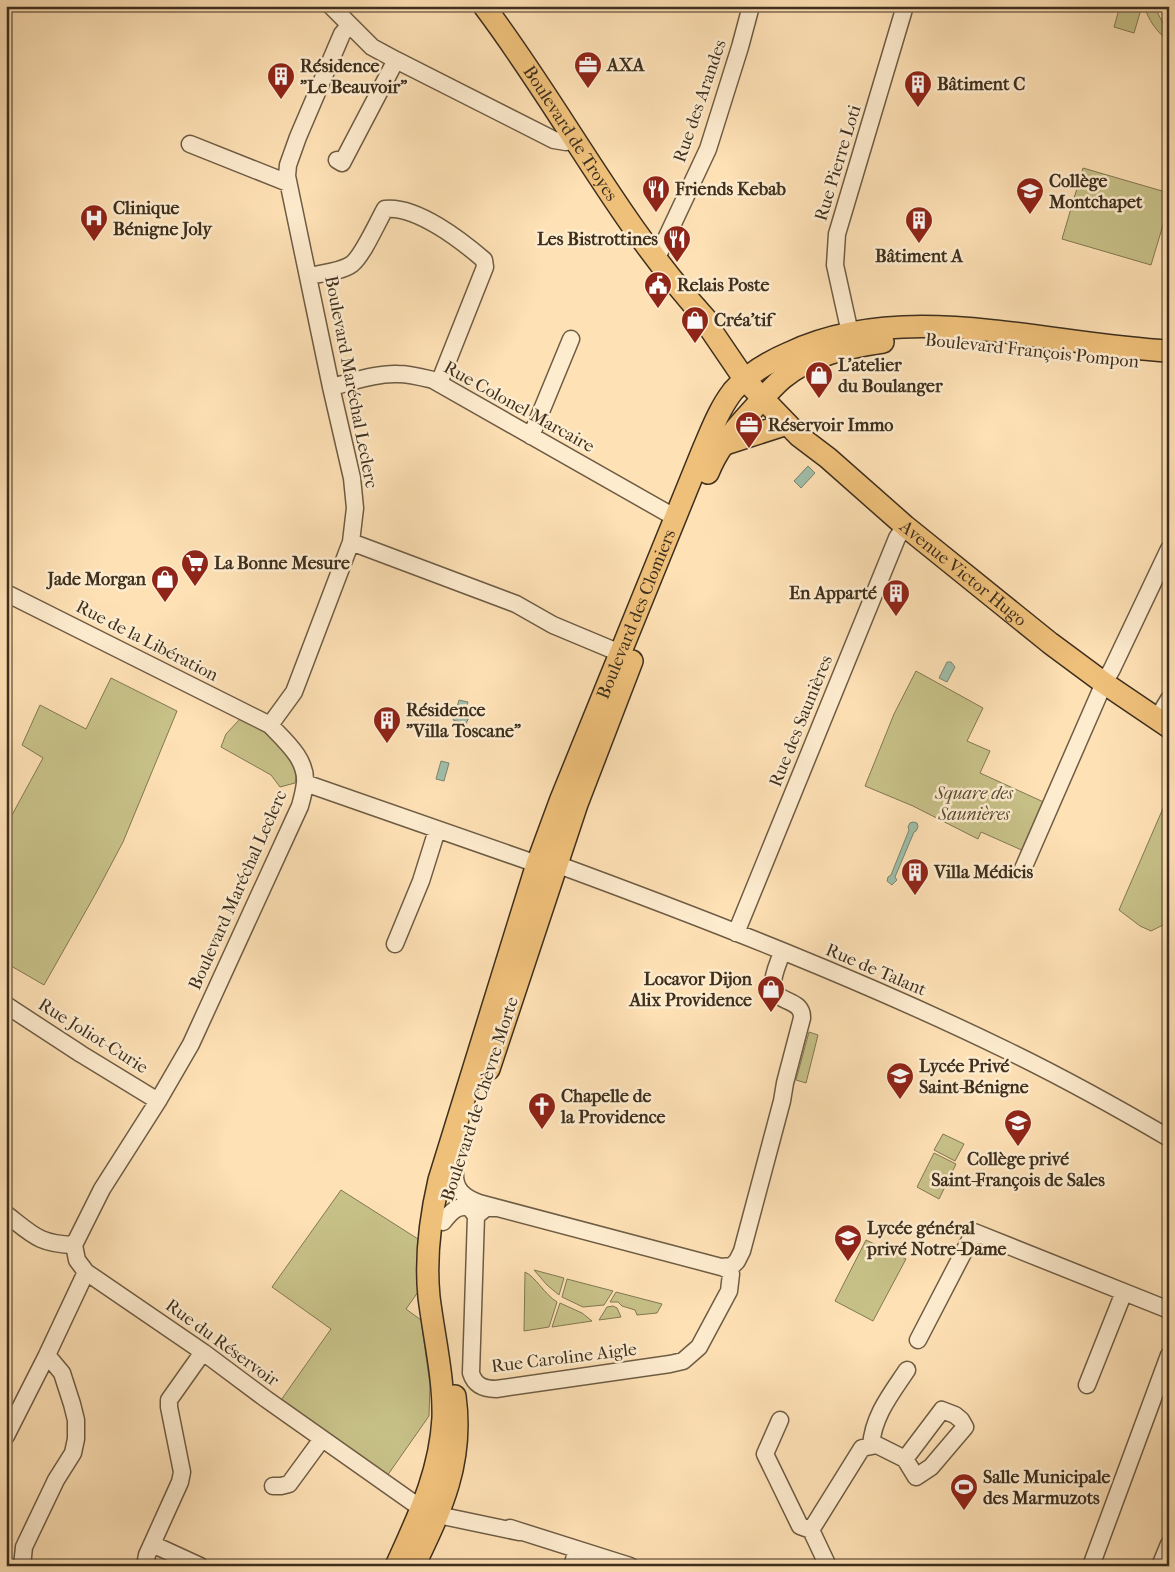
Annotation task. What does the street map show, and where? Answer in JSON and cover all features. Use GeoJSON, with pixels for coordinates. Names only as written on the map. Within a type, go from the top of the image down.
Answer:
{"type":"FeatureCollection","features":[{"type":"Feature","properties":{"kind":"main road","name":"Boulevard de Troyes"},"geometry":{"type":"LineString","coordinates":[[484,6],[524,60],[573,137],[656,260],[696,308]]}},
{"type":"Feature","properties":{"kind":"main road","name":"Avenue Victor Hugo"},"geometry":{"type":"LineString","coordinates":[[696,308],[741,356],[758,386],[787,424],[799,436],[828,458],[905,526],[1050,644],[1163,723]]}},
{"type":"Feature","properties":{"kind":"main road","name":"Boulevard François Pompon"},"geometry":{"type":"LineString","coordinates":[[841,335],[908,326],[934,325],[1134,350],[1169,351]]}},
{"type":"Feature","properties":{"kind":"main road"},"geometry":{"type":"LineString","coordinates":[[758,386],[778,368],[841,335]]}},
{"type":"Feature","properties":{"kind":"main road","name":"Boulevard François Pompon"},"geometry":{"type":"LineString","coordinates":[[758,386],[788,374],[830,353],[906,339],[961,340],[1103,359],[1169,364]]}},
{"type":"Feature","properties":{"kind":"main road","name":"Avenue Victor Hugo"},"geometry":{"type":"LineString","coordinates":[[758,386],[793,415],[828,458]]}},
{"type":"Feature","properties":{"kind":"main road","name":"Boulevard des Clomiers"},"geometry":{"type":"LineString","coordinates":[[546,864],[577,804],[718,452],[758,386]]}},
{"type":"Feature","properties":{"kind":"main road","name":"Boulevard des Clomiers"},"geometry":{"type":"LineString","coordinates":[[546,864],[561,799],[714,425],[728,399],[758,386]]}},
{"type":"Feature","properties":{"kind":"main road"},"geometry":{"type":"LineString","coordinates":[[718,452],[787,424]]}},
{"type":"Feature","properties":{"kind":"main road","name":"Boulevard de Chèvre Morte"},"geometry":{"type":"LineString","coordinates":[[396,1566],[446,1493],[454,1464],[457,1426],[456,1404],[441,1292],[440,1246],[443,1222],[455,1172],[546,864]]}},
{"type":"Feature","properties":{"kind":"main road","name":"Boulevard de Chèvre Morte"},"geometry":{"type":"LineString","coordinates":[[414,1566],[435,1509],[437,1463],[443,1416],[428,1276],[427,1246],[430,1224],[439,1180],[546,864]]}},
{"type":"Feature","properties":{"kind":"main road"},"geometry":{"type":"LineString","coordinates":[[406,1566],[419,1536],[435,1509]]}},
{"type":"Feature","properties":{"kind":"street"},"geometry":{"type":"LineString","coordinates":[[330,6],[372,47],[396,60],[554,140],[566,142],[573,137]]}},
{"type":"Feature","properties":{"kind":"street","name":"Rue des Arandes"},"geometry":{"type":"LineString","coordinates":[[656,260],[708,148],[740,47],[750,6]]}},
{"type":"Feature","properties":{"kind":"street","name":"Rue Pierre Loti"},"geometry":{"type":"LineString","coordinates":[[841,335],[834,264],[837,234],[905,6]]}},
{"type":"Feature","properties":{"kind":"street","name":"Boulevard Maréchal Leclerc"},"geometry":{"type":"LineString","coordinates":[[74,1245],[102,1189],[158,1101],[191,1044],[300,806],[305,783],[300,759],[270,725],[294,692],[351,542],[355,492],[288,183],[288,165],[342,34],[350,26]]}},
{"type":"Feature","properties":{"kind":"street"},"geometry":{"type":"LineString","coordinates":[[337,160],[342,163],[396,60]]}},
{"type":"Feature","properties":{"kind":"street"},"geometry":{"type":"LineString","coordinates":[[190,144],[288,183]]}},
{"type":"Feature","properties":{"kind":"street"},"geometry":{"type":"LineString","coordinates":[[309,276],[352,264],[364,247],[385,209],[389,208],[406,212],[436,224],[484,260],[485,267],[439,383]]}},
{"type":"Feature","properties":{"kind":"street"},"geometry":{"type":"LineString","coordinates":[[531,436],[571,339]]}},
{"type":"Feature","properties":{"kind":"street","name":"Rue Colonel Marcaire"},"geometry":{"type":"LineString","coordinates":[[331,387],[380,375],[396,374],[414,375],[439,383],[676,518]]}},
{"type":"Feature","properties":{"kind":"street","name":"Rue des Saunières"},"geometry":{"type":"LineString","coordinates":[[736,933],[897,538],[905,526]]}},
{"type":"Feature","properties":{"kind":"street"},"geometry":{"type":"LineString","coordinates":[[351,542],[516,604],[553,625],[620,653]]}},
{"type":"Feature","properties":{"kind":"street"},"geometry":{"type":"LineString","coordinates":[[1022,871],[1104,683],[1169,549]]}},
{"type":"Feature","properties":{"kind":"street","name":"Rue de la Libération"},"geometry":{"type":"LineString","coordinates":[[6,593],[270,725]]}},
{"type":"Feature","properties":{"kind":"street"},"geometry":{"type":"LineString","coordinates":[[1163,723],[1169,698]]}},
{"type":"Feature","properties":{"kind":"street"},"geometry":{"type":"LineString","coordinates":[[305,783],[437,830],[546,864]]}},
{"type":"Feature","properties":{"kind":"street"},"geometry":{"type":"LineString","coordinates":[[395,944],[421,881],[437,830]]}},
{"type":"Feature","properties":{"kind":"street","name":"Rue de Talant"},"geometry":{"type":"LineString","coordinates":[[546,864],[687,912],[900,1001],[1005,1049],[1169,1138]]}},
{"type":"Feature","properties":{"kind":"street"},"geometry":{"type":"LineString","coordinates":[[455,1172],[456,1186],[465,1196],[476,1202],[722,1267],[732,1266],[738,1261],[742,1251],[802,1015],[798,1006],[779,997],[774,991],[774,978],[782,952]]}},
{"type":"Feature","properties":{"kind":"street","name":"Rue Joliot-Curie"},"geometry":{"type":"LineString","coordinates":[[6,1005],[158,1101]]}},
{"type":"Feature","properties":{"kind":"street"},"geometry":{"type":"LineString","coordinates":[[443,1222],[452,1212],[461,1207],[470,1208],[476,1216],[486,1208],[496,1208]]}},
{"type":"Feature","properties":{"kind":"street"},"geometry":{"type":"LineString","coordinates":[[6,1214],[39,1239],[56,1244],[74,1245]]}},
{"type":"Feature","properties":{"kind":"street","name":"Rue Caroline Aigle"},"geometry":{"type":"LineString","coordinates":[[476,1216],[471,1373],[477,1384],[488,1389],[660,1366],[683,1361],[699,1347],[728,1294],[731,1274],[722,1267]]}},
{"type":"Feature","properties":{"kind":"street"},"geometry":{"type":"LineString","coordinates":[[918,1340],[974,1232],[1169,1310]]}},
{"type":"Feature","properties":{"kind":"street","name":"Rue du Réservoir"},"geometry":{"type":"LineString","coordinates":[[74,1245],[77,1260],[86,1272],[203,1352],[401,1496],[435,1509],[630,1566]]}},
{"type":"Feature","properties":{"kind":"street"},"geometry":{"type":"LineString","coordinates":[[6,1436],[86,1272]]}},
{"type":"Feature","properties":{"kind":"street"},"geometry":{"type":"LineString","coordinates":[[1087,1385],[1124,1292]]}},
{"type":"Feature","properties":{"kind":"street"},"geometry":{"type":"LineString","coordinates":[[145,1566],[152,1544],[180,1482],[182,1472],[169,1400],[203,1352]]}},
{"type":"Feature","properties":{"kind":"street"},"geometry":{"type":"LineString","coordinates":[[22,1566],[24,1547],[56,1480],[73,1453],[76,1439],[76,1420],[62,1373],[47,1355]]}},
{"type":"Feature","properties":{"kind":"street"},"geometry":{"type":"LineString","coordinates":[[1091,1566],[1169,1355]]}},
{"type":"Feature","properties":{"kind":"street"},"geometry":{"type":"LineString","coordinates":[[871,1446],[872,1433],[880,1412],[907,1370]]}},
{"type":"Feature","properties":{"kind":"street"},"geometry":{"type":"LineString","coordinates":[[780,1420],[765,1454],[800,1526],[811,1530],[828,1566]]}},
{"type":"Feature","properties":{"kind":"street"},"geometry":{"type":"LineString","coordinates":[[273,1486],[288,1484],[322,1440]]}},
{"type":"Feature","properties":{"kind":"street"},"geometry":{"type":"LineString","coordinates":[[811,1530],[862,1448],[877,1445],[905,1459]]}},
{"type":"Feature","properties":{"kind":"street"},"geometry":{"type":"LineString","coordinates":[[152,1544],[200,1566]]}},
{"type":"Feature","properties":{"kind":"street"},"geometry":{"type":"LineString","coordinates":[[1160,1566],[1169,1544]]}},
{"type":"Feature","properties":{"kind":"street"},"geometry":{"type":"LineString","coordinates":[[572,1566],[577,1550]]}},
{"type":"Feature","properties":{"kind":"green space"},"geometry":{"type":"Polygon","coordinates":[[[1120,6],[1142,6],[1134,33],[1114,27],[1120,6]]]}},
{"type":"Feature","properties":{"kind":"green space"},"geometry":{"type":"Polygon","coordinates":[[[1144,6],[1154,6],[1164,25],[1169,30],[1169,41],[1154,25],[1144,6]]]}},
{"type":"Feature","properties":{"kind":"green space"},"geometry":{"type":"Polygon","coordinates":[[[1083,168],[1169,193],[1169,205],[1151,265],[1062,239],[1083,168]]]}},
{"type":"Feature","properties":{"kind":"green space","name":"Square des Saunières"},"geometry":{"type":"Polygon","coordinates":[[[916,671],[983,708],[967,741],[990,751],[980,773],[1048,804],[1026,852],[981,832],[978,839],[913,806],[865,786],[894,714],[916,671]]]}},
{"type":"Feature","properties":{"kind":"green space"},"geometry":{"type":"Polygon","coordinates":[[[111,678],[177,711],[123,842],[44,985],[6,963],[6,826],[43,758],[22,745],[40,705],[86,729],[111,678]]]}},
{"type":"Feature","properties":{"kind":"green space"},"geometry":{"type":"Polygon","coordinates":[[[241,718],[266,731],[278,742],[295,770],[295,783],[280,787],[271,775],[221,747],[226,734],[241,718]]]}},
{"type":"Feature","properties":{"kind":"green space"},"geometry":{"type":"Polygon","coordinates":[[[1164,806],[1169,808],[1169,918],[1166,918],[1163,925],[1151,931],[1140,926],[1119,910],[1164,806]]]}},
{"type":"Feature","properties":{"kind":"green space"},"geometry":{"type":"Polygon","coordinates":[[[809,1032],[818,1035],[806,1083],[796,1080],[809,1032]]]}},
{"type":"Feature","properties":{"kind":"green space"},"geometry":{"type":"Polygon","coordinates":[[[943,1134],[964,1144],[955,1161],[934,1150],[943,1134]]]}},
{"type":"Feature","properties":{"kind":"green space"},"geometry":{"type":"Polygon","coordinates":[[[934,1153],[956,1164],[939,1199],[917,1187],[934,1153]]]}},
{"type":"Feature","properties":{"kind":"green space"},"geometry":{"type":"Polygon","coordinates":[[[341,1190],[418,1239],[418,1292],[406,1309],[421,1320],[430,1385],[429,1416],[387,1476],[281,1400],[331,1329],[272,1287],[341,1190]]]}},
{"type":"Feature","properties":{"kind":"green space"},"geometry":{"type":"Polygon","coordinates":[[[866,1240],[906,1259],[873,1321],[835,1301],[866,1240]]]}},
{"type":"Feature","properties":{"kind":"green space"},"geometry":{"type":"Polygon","coordinates":[[[534,1270],[564,1278],[559,1295],[547,1285],[534,1270]]]}},
{"type":"Feature","properties":{"kind":"green space"},"geometry":{"type":"Polygon","coordinates":[[[525,1272],[557,1302],[549,1327],[524,1331],[525,1272]]]}},
{"type":"Feature","properties":{"kind":"green space"},"geometry":{"type":"Polygon","coordinates":[[[567,1279],[613,1291],[604,1305],[583,1307],[562,1297],[567,1279]]]}},
{"type":"Feature","properties":{"kind":"green space"},"geometry":{"type":"Polygon","coordinates":[[[616,1292],[662,1304],[657,1313],[637,1315],[635,1310],[622,1306],[618,1302],[610,1302],[616,1292]]]}},
{"type":"Feature","properties":{"kind":"green space"},"geometry":{"type":"Polygon","coordinates":[[[560,1303],[582,1313],[592,1321],[552,1327],[560,1303]]]}},
{"type":"Feature","properties":{"kind":"green space"},"geometry":{"type":"Polygon","coordinates":[[[613,1306],[617,1308],[621,1317],[599,1320],[607,1307],[613,1306]]]}},
{"type":"Feature","properties":{"kind":"shaded area"},"geometry":{"type":"Polygon","coordinates":[[[808,466],[815,473],[801,488],[794,481],[808,466]]]}},
{"type":"Feature","properties":{"kind":"shaded area"},"geometry":{"type":"Polygon","coordinates":[[[947,662],[951,662],[955,667],[947,682],[939,678],[947,662]]]}},
{"type":"Feature","properties":{"kind":"shaded area"},"geometry":{"type":"Polygon","coordinates":[[[459,700],[468,702],[466,710],[469,717],[466,724],[453,720],[459,700]]]}},
{"type":"Feature","properties":{"kind":"shaded area"},"geometry":{"type":"Polygon","coordinates":[[[441,761],[449,763],[444,781],[436,779],[441,761]]]}},
{"type":"Feature","properties":{"kind":"shaded area"},"geometry":{"type":"Polygon","coordinates":[[[913,822],[917,823],[918,827],[914,832],[895,877],[897,880],[892,885],[887,881],[888,877],[891,875],[909,830],[908,827],[913,822]]]}},
{"type":"Feature","properties":{"kind":"place","name":"AXA"},"geometry":{"type":"Point","coordinates":[588,89]}},
{"type":"Feature","properties":{"kind":"place","name":"Résidence \"Le Beauvoir\""},"geometry":{"type":"Point","coordinates":[281,100]}},
{"type":"Feature","properties":{"kind":"place","name":"Bâtiment C"},"geometry":{"type":"Point","coordinates":[918,108]}},
{"type":"Feature","properties":{"kind":"place","name":"Friends Kebab"},"geometry":{"type":"Point","coordinates":[656,213]}},
{"type":"Feature","properties":{"kind":"place","name":"Collège Montchapet"},"geometry":{"type":"Point","coordinates":[1030,215]}},
{"type":"Feature","properties":{"kind":"place","name":"Clinique Bénigne Joly"},"geometry":{"type":"Point","coordinates":[94,242]}},
{"type":"Feature","properties":{"kind":"place","name":"Bâtiment A"},"geometry":{"type":"Point","coordinates":[919,244]}},
{"type":"Feature","properties":{"kind":"place","name":"Les Bistrottines"},"geometry":{"type":"Point","coordinates":[677,263]}},
{"type":"Feature","properties":{"kind":"place","name":"Relais Poste"},"geometry":{"type":"Point","coordinates":[658,309]}},
{"type":"Feature","properties":{"kind":"place","name":"Créa'tif"},"geometry":{"type":"Point","coordinates":[695,344]}},
{"type":"Feature","properties":{"kind":"place","name":"L'atelier du Boulanger"},"geometry":{"type":"Point","coordinates":[819,399]}},
{"type":"Feature","properties":{"kind":"place","name":"Réservoir Immo"},"geometry":{"type":"Point","coordinates":[749,449]}},
{"type":"Feature","properties":{"kind":"place","name":"La Bonne Mesure"},"geometry":{"type":"Point","coordinates":[195,587]}},
{"type":"Feature","properties":{"kind":"place","name":"Jade Morgan"},"geometry":{"type":"Point","coordinates":[165,603]}},
{"type":"Feature","properties":{"kind":"place","name":"En Apparté"},"geometry":{"type":"Point","coordinates":[896,617]}},
{"type":"Feature","properties":{"kind":"place","name":"Résidence \"Villa Toscane\""},"geometry":{"type":"Point","coordinates":[387,744]}},
{"type":"Feature","properties":{"kind":"place","name":"Villa Médicis"},"geometry":{"type":"Point","coordinates":[915,896]}},
{"type":"Feature","properties":{"kind":"place","name":"Locavor Dijon Alix Providence"},"geometry":{"type":"Point","coordinates":[771,1013]}},
{"type":"Feature","properties":{"kind":"place","name":"Lycée Privé Saint-Bénigne"},"geometry":{"type":"Point","coordinates":[900,1100]}},
{"type":"Feature","properties":{"kind":"place","name":"Chapelle de la Providence"},"geometry":{"type":"Point","coordinates":[542,1130]}},
{"type":"Feature","properties":{"kind":"place","name":"Collège privé Saint-François de Sales"},"geometry":{"type":"Point","coordinates":[1018,1147]}},
{"type":"Feature","properties":{"kind":"place","name":"Lycée général privé Notre-Dame"},"geometry":{"type":"Point","coordinates":[848,1262]}},
{"type":"Feature","properties":{"kind":"place","name":"Salle Municipale des Marmuzots"},"geometry":{"type":"Point","coordinates":[964,1511]}}]}
